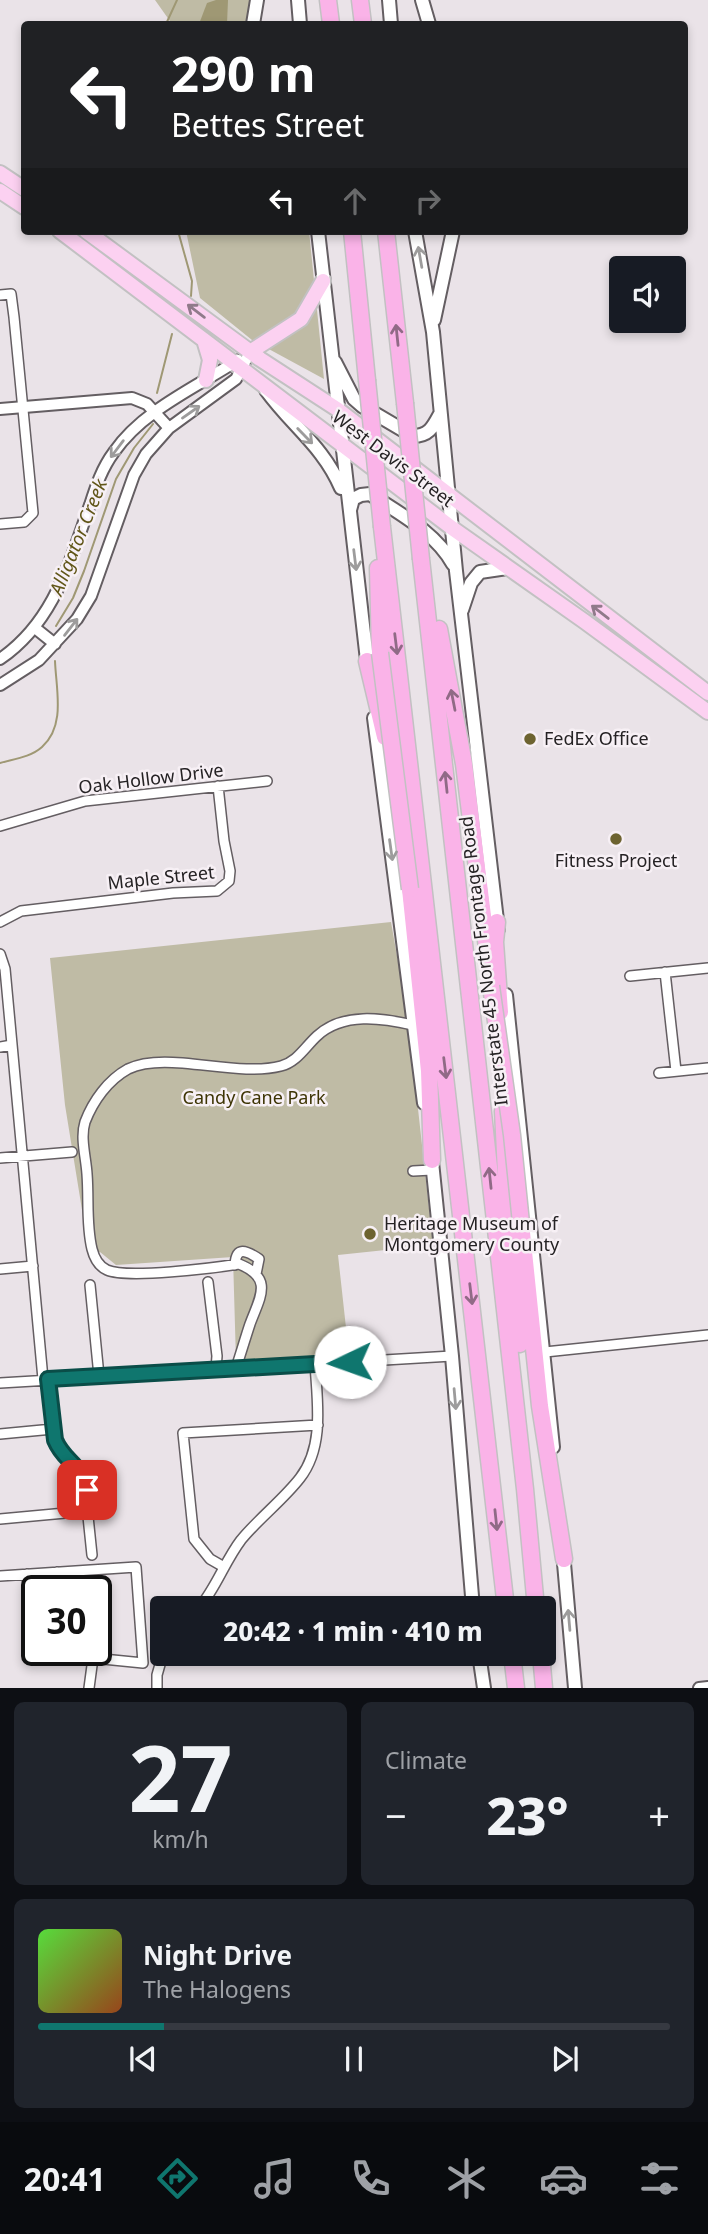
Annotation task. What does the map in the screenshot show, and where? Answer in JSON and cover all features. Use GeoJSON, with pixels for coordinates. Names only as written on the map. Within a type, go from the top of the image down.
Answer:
{"type":"FeatureCollection","features":[{"type":"Feature","properties":{"kind":"highway"},"geometry":{"type":"LineString","coordinates":[[328,0],[331,21]]}},
{"type":"Feature","properties":{"kind":"highway"},"geometry":{"type":"LineString","coordinates":[[360,0],[363,21]]}},
{"type":"Feature","properties":{"kind":"highway"},"geometry":{"type":"LineString","coordinates":[[352,235],[382,527],[505,1596]]}},
{"type":"Feature","properties":{"kind":"highway"},"geometry":{"type":"LineString","coordinates":[[386,235],[535,1596]]}},
{"type":"Feature","properties":{"kind":"highway"},"geometry":{"type":"LineString","coordinates":[[382,527],[374,657],[410,889],[427,1047],[432,1165]]}},
{"type":"Feature","properties":{"kind":"highway"},"geometry":{"type":"LineString","coordinates":[[427,610],[439,629],[464,764],[512,1135],[540,1406],[564,1559]]}},
{"type":"Feature","properties":{"kind":"highway"},"geometry":{"type":"LineString","coordinates":[[374,657],[437,1000]]}},
{"type":"Feature","properties":{"kind":"highway"},"geometry":{"type":"LineString","coordinates":[[497,922],[495,942],[500,990],[509,1235],[527,1414],[525,1489]]}},
{"type":"Feature","properties":{"kind":"highway"},"geometry":{"type":"LineString","coordinates":[[513,1666],[516,1688]]}},
{"type":"Feature","properties":{"kind":"highway"},"geometry":{"type":"LineString","coordinates":[[542,1666],[544,1688]]}},
{"type":"Feature","properties":{"kind":"main road"},"geometry":{"type":"LineString","coordinates":[[254,21],[257,0]]}},
{"type":"Feature","properties":{"kind":"main road"},"geometry":{"type":"LineString","coordinates":[[298,0],[300,21]]}},
{"type":"Feature","properties":{"kind":"main road"},"geometry":{"type":"LineString","coordinates":[[389,0],[391,21]]}},
{"type":"Feature","properties":{"kind":"main road"},"geometry":{"type":"LineString","coordinates":[[422,0],[428,21]]}},
{"type":"Feature","properties":{"kind":"main road"},"geometry":{"type":"LineString","coordinates":[[0,173],[21,187]]}},
{"type":"Feature","properties":{"kind":"main road"},"geometry":{"type":"LineString","coordinates":[[0,191],[21,205]]}},
{"type":"Feature","properties":{"kind":"main road","name":"West Davis Street"},"geometry":{"type":"LineString","coordinates":[[65,235],[452,528],[708,712]]}},
{"type":"Feature","properties":{"kind":"main road","name":"West Davis Street"},"geometry":{"type":"LineString","coordinates":[[92,235],[250,352],[337,410],[708,693]]}},
{"type":"Feature","properties":{"kind":"main road"},"geometry":{"type":"LineString","coordinates":[[318,235],[348,508],[374,657],[413,1025],[432,1165],[452,1356],[472,1596]]}},
{"type":"Feature","properties":{"kind":"main road","name":"Interstate 45 North Frontage Road"},"geometry":{"type":"LineString","coordinates":[[416,235],[433,332],[456,571],[545,1353],[575,1688]]}},
{"type":"Feature","properties":{"kind":"main road"},"geometry":{"type":"LineString","coordinates":[[433,332],[452,235]]}},
{"type":"Feature","properties":{"kind":"main road"},"geometry":{"type":"LineString","coordinates":[[101,261],[118,263],[124,258]]}},
{"type":"Feature","properties":{"kind":"main road"},"geometry":{"type":"LineString","coordinates":[[250,352],[301,319],[323,281]]}},
{"type":"Feature","properties":{"kind":"main road"},"geometry":{"type":"LineString","coordinates":[[204,340],[210,360],[206,380]]}},
{"type":"Feature","properties":{"kind":"main road"},"geometry":{"type":"LineString","coordinates":[[330,352],[354,399],[413,436],[422,436],[431,431],[440,413]]}},
{"type":"Feature","properties":{"kind":"main road"},"geometry":{"type":"LineString","coordinates":[[262,383],[277,405],[324,454],[348,508]]}},
{"type":"Feature","properties":{"kind":"main road"},"geometry":{"type":"LineString","coordinates":[[348,508],[354,499],[370,494],[432,537],[443,547],[456,571]]}},
{"type":"Feature","properties":{"kind":"main road"},"geometry":{"type":"LineString","coordinates":[[461,613],[471,583],[480,572],[507,568]]}},
{"type":"Feature","properties":{"kind":"main road"},"geometry":{"type":"LineString","coordinates":[[481,1666],[484,1688]]}},
{"type":"Feature","properties":{"kind":"street"},"geometry":{"type":"LineString","coordinates":[[0,295],[11,294],[33,509],[31,517],[24,522],[0,524]]}},
{"type":"Feature","properties":{"kind":"street"},"geometry":{"type":"LineString","coordinates":[[0,659],[35,628],[50,606],[63,582],[99,477],[125,438],[156,411],[206,380],[238,365],[250,352]]}},
{"type":"Feature","properties":{"kind":"street"},"geometry":{"type":"LineString","coordinates":[[0,685],[23,672],[77,620],[91,596],[134,475],[146,454],[169,428],[236,379],[238,365]]}},
{"type":"Feature","properties":{"kind":"street"},"geometry":{"type":"LineString","coordinates":[[0,409],[122,397],[139,400],[156,411],[169,428]]}},
{"type":"Feature","properties":{"kind":"street"},"geometry":{"type":"LineString","coordinates":[[35,628],[55,644]]}},
{"type":"Feature","properties":{"kind":"street","name":"Oak Hollow Drive"},"geometry":{"type":"LineString","coordinates":[[0,826],[85,801],[267,781]]}},
{"type":"Feature","properties":{"kind":"street","name":"Maple Street"},"geometry":{"type":"LineString","coordinates":[[0,922],[21,911],[173,892],[217,891],[229,881],[230,871],[218,786]]}},
{"type":"Feature","properties":{"kind":"street"},"geometry":{"type":"LineString","coordinates":[[0,954],[53,1429],[59,1448],[84,1478],[92,1555]]}},
{"type":"Feature","properties":{"kind":"street"},"geometry":{"type":"LineString","coordinates":[[630,976],[708,968]]}},
{"type":"Feature","properties":{"kind":"street"},"geometry":{"type":"LineString","coordinates":[[665,972],[677,1071]]}},
{"type":"Feature","properties":{"kind":"street"},"geometry":{"type":"LineString","coordinates":[[236,1368],[262,1297],[261,1282],[251,1269],[239,1264],[126,1274],[107,1270],[98,1263],[90,1237],[88,1175],[82,1136],[86,1121],[100,1094],[121,1073],[135,1066],[155,1062],[221,1068],[276,1068],[289,1064],[319,1034],[344,1022],[370,1017],[413,1025]]}},
{"type":"Feature","properties":{"kind":"street"},"geometry":{"type":"LineString","coordinates":[[0,1046],[12,1045]]}},
{"type":"Feature","properties":{"kind":"street"},"geometry":{"type":"LineString","coordinates":[[659,1073],[708,1068]]}},
{"type":"Feature","properties":{"kind":"street"},"geometry":{"type":"LineString","coordinates":[[0,1158],[72,1152]]}},
{"type":"Feature","properties":{"kind":"street"},"geometry":{"type":"LineString","coordinates":[[414,1171],[432,1165]]}},
{"type":"Feature","properties":{"kind":"street"},"geometry":{"type":"LineString","coordinates":[[0,1269],[33,1266]]}},
{"type":"Feature","properties":{"kind":"street"},"geometry":{"type":"LineString","coordinates":[[208,1282],[217,1356],[216,1369]]}},
{"type":"Feature","properties":{"kind":"street"},"geometry":{"type":"LineString","coordinates":[[90,1285],[99,1376]]}},
{"type":"Feature","properties":{"kind":"street"},"geometry":{"type":"LineString","coordinates":[[545,1353],[708,1335]]}},
{"type":"Feature","properties":{"kind":"street"},"geometry":{"type":"LineString","coordinates":[[0,1383],[452,1356]]}},
{"type":"Feature","properties":{"kind":"street"},"geometry":{"type":"LineString","coordinates":[[209,1596],[239,1543],[300,1478],[307,1467],[315,1445],[318,1425],[315,1363]]}},
{"type":"Feature","properties":{"kind":"street"},"geometry":{"type":"LineString","coordinates":[[224,1567],[210,1559],[194,1539],[183,1433],[318,1425]]}},
{"type":"Feature","properties":{"kind":"street"},"geometry":{"type":"LineString","coordinates":[[0,1434],[53,1429]]}},
{"type":"Feature","properties":{"kind":"street"},"geometry":{"type":"LineString","coordinates":[[0,1519],[87,1511]]}},
{"type":"Feature","properties":{"kind":"street"},"geometry":{"type":"LineString","coordinates":[[0,1576],[136,1567],[143,1662],[93,1658],[89,1688]]}},
{"type":"Feature","properties":{"kind":"street"},"geometry":{"type":"LineString","coordinates":[[157,1688],[160,1666]]}},
{"type":"Feature","properties":{"kind":"street"},"geometry":{"type":"LineString","coordinates":[[699,1688],[708,1687]]}},
{"type":"Feature","properties":{"kind":"green space"},"geometry":{"type":"Polygon","coordinates":[[[155,0],[250,0],[247,21],[170,21],[155,0]]]}},
{"type":"Feature","properties":{"kind":"green space"},"geometry":{"type":"Polygon","coordinates":[[[187,235],[309,235],[324,379],[252,340],[200,298],[187,235]]]}},
{"type":"Feature","properties":{"kind":"green space","name":"Candy Cane Park"},"geometry":{"type":"Polygon","coordinates":[[[391,922],[408,1018],[433,1245],[338,1255],[349,1355],[236,1361],[233,1257],[116,1265],[100,1252],[89,1253],[65,1105],[50,958],[391,922]]]}},
{"type":"Feature","properties":{"kind":"shaded area"},"geometry":{"type":"Polygon","coordinates":[[[228,0],[227,21],[200,21],[207,3],[228,0]]]}},
{"type":"Feature","properties":{"kind":"waterway","name":"Alligator Creek"},"geometry":{"type":"LineString","coordinates":[[167,21],[177,0]]}},
{"type":"Feature","properties":{"kind":"waterway","name":"Alligator Creek"},"geometry":{"type":"LineString","coordinates":[[179,235],[192,281],[191,296]]}},
{"type":"Feature","properties":{"kind":"waterway","name":"Alligator Creek"},"geometry":{"type":"LineString","coordinates":[[157,393],[172,334]]}},
{"type":"Feature","properties":{"kind":"waterway","name":"Alligator Creek"},"geometry":{"type":"LineString","coordinates":[[56,626],[73,598],[116,479],[134,448],[153,424]]}},
{"type":"Feature","properties":{"kind":"waterway","name":"Alligator Creek"},"geometry":{"type":"LineString","coordinates":[[0,763],[33,753],[42,747],[54,729],[58,707],[55,661]]}},
{"type":"Feature","properties":{"kind":"place","name":"FedEx Office"},"geometry":{"type":"Point","coordinates":[530,739]}},
{"type":"Feature","properties":{"kind":"place","name":"Fitness Project"},"geometry":{"type":"Point","coordinates":[616,839]}},
{"type":"Feature","properties":{"kind":"place","name":"Heritage Museum of Montgomery County"},"geometry":{"type":"Point","coordinates":[370,1234]}},
{"type":"Feature","properties":{"kind":"route"},"geometry":{"type":"LineString","coordinates":[[87,1490],[79,1469],[55,1440],[48,1379],[350,1362]]}}]}
